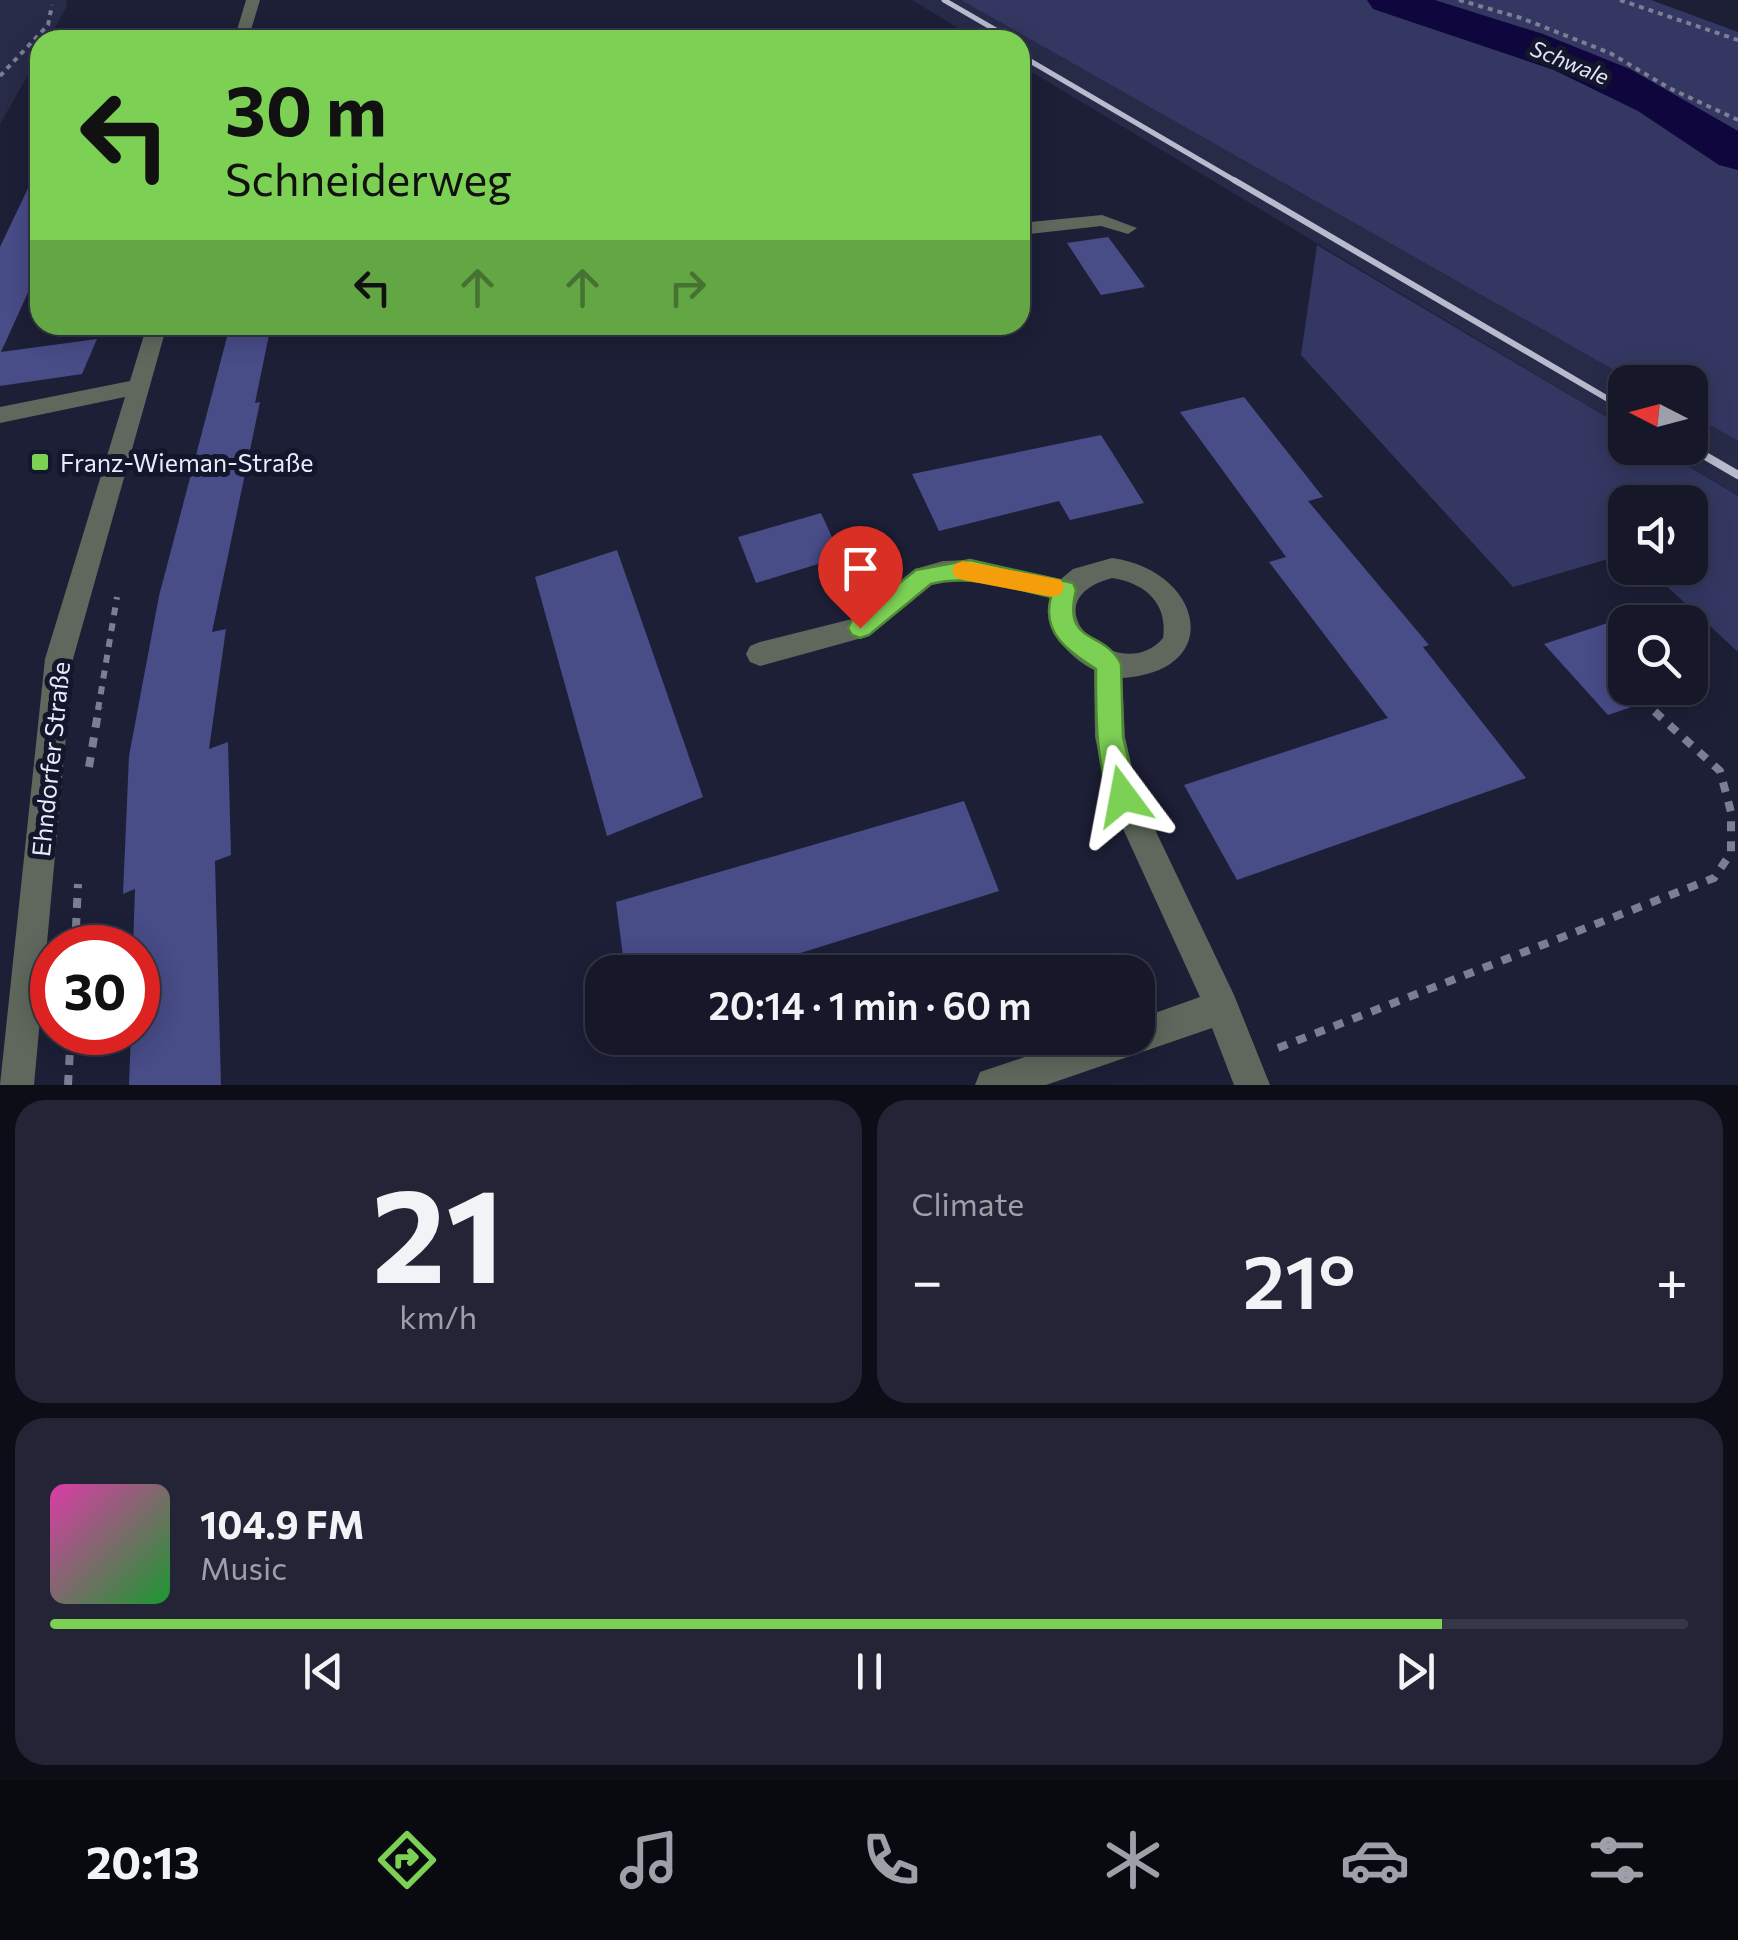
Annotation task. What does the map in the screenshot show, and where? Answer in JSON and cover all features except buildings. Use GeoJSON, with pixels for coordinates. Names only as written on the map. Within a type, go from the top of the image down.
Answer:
{"type":"FeatureCollection","features":[{"type":"Feature","properties":{"kind":"street"},"geometry":{"type":"LineString","coordinates":[[244,30],[253,0]]}},
{"type":"Feature","properties":{"kind":"street"},"geometry":{"type":"LineString","coordinates":[[1030,229],[1102,220],[1128,228]]}},
{"type":"Feature","properties":{"kind":"street","name":"Ehndorfer Straße"},"geometry":{"type":"LineString","coordinates":[[16,1085],[10,1048],[59,659],[154,335]]}},
{"type":"Feature","properties":{"kind":"street"},"geometry":{"type":"LineString","coordinates":[[0,415],[139,387]]}},
{"type":"Feature","properties":{"kind":"street"},"geometry":{"type":"LineString","coordinates":[[1112,568],[1153,581],[1177,611],[1176,642],[1166,654],[1150,663],[1130,667],[1108,664],[1072,640],[1062,624],[1060,606],[1064,590],[1092,570],[1112,568]]}},
{"type":"Feature","properties":{"kind":"street"},"geometry":{"type":"LineString","coordinates":[[760,654],[860,628],[924,576],[943,572],[970,570],[1064,590]]}},
{"type":"Feature","properties":{"kind":"street"},"geometry":{"type":"LineString","coordinates":[[1108,664],[1110,737],[1123,796],[1222,1007],[1248,1073]]}},
{"type":"Feature","properties":{"kind":"street"},"geometry":{"type":"LineString","coordinates":[[1155,1030],[1222,1007]]}},
{"type":"Feature","properties":{"kind":"street"},"geometry":{"type":"LineString","coordinates":[[993,1085],[1082,1055]]}},
{"type":"Feature","properties":{"kind":"path"},"geometry":{"type":"LineString","coordinates":[[1460,0],[1521,18],[1610,53],[1669,88],[1738,120]]}},
{"type":"Feature","properties":{"kind":"path"},"geometry":{"type":"LineString","coordinates":[[1620,0],[1738,40]]}},
{"type":"Feature","properties":{"kind":"path"},"geometry":{"type":"LineString","coordinates":[[43,30],[52,5]]}},
{"type":"Feature","properties":{"kind":"path"},"geometry":{"type":"LineString","coordinates":[[0,76],[30,44]]}},
{"type":"Feature","properties":{"kind":"path"},"geometry":{"type":"LineString","coordinates":[[89,772],[119,588]]}},
{"type":"Feature","properties":{"kind":"path"},"geometry":{"type":"LineString","coordinates":[[1248,1073],[1714,878],[1731,853],[1732,812],[1720,771],[1653,710]]}},
{"type":"Feature","properties":{"kind":"path"},"geometry":{"type":"LineString","coordinates":[[76,925],[79,868]]}},
{"type":"Feature","properties":{"kind":"path"},"geometry":{"type":"LineString","coordinates":[[68,1085],[69,1055]]}},
{"type":"Feature","properties":{"kind":"shaded area"},"geometry":{"type":"Polygon","coordinates":[[[0,0],[67,0],[54,30],[30,30],[30,72],[0,124],[0,0]]]}},
{"type":"Feature","properties":{"kind":"shaded area"},"geometry":{"type":"Polygon","coordinates":[[[912,0],[961,0],[1014,30],[962,30],[912,0]]]}},
{"type":"Feature","properties":{"kind":"shaded area"},"geometry":{"type":"Polygon","coordinates":[[[961,0],[1651,0],[1738,32],[1738,441],[1708,424],[1708,365],[1608,367],[1030,39],[1030,30],[1014,30],[961,0]]]}},
{"type":"Feature","properties":{"kind":"shaded area"},"geometry":{"type":"Polygon","coordinates":[[[1030,39],[1608,367],[1608,418],[1030,71],[1030,39]]]}},
{"type":"Feature","properties":{"kind":"shaded area"},"geometry":{"type":"Polygon","coordinates":[[[1317,245],[1608,418],[1608,465],[1686,465],[1738,496],[1738,652],[1708,624],[1708,605],[1687,605],[1665,585],[1708,585],[1708,485],[1608,485],[1608,559],[1513,587],[1301,355],[1317,245]]]}},
{"type":"Feature","properties":{"kind":"shaded area"},"geometry":{"type":"Polygon","coordinates":[[[1708,424],[1738,441],[1738,496],[1686,465],[1708,465],[1708,424]]]}},
{"type":"Feature","properties":{"kind":"waterway","name":"Schwale"},"geometry":{"type":"LineString","coordinates":[[1388,0],[1570,60],[1655,101],[1738,154]]}},
{"type":"Feature","properties":{"kind":"railway"},"geometry":{"type":"LineString","coordinates":[[944,0],[996,30]]}},
{"type":"Feature","properties":{"kind":"railway"},"geometry":{"type":"LineString","coordinates":[[1030,61],[1239,183]]}},
{"type":"Feature","properties":{"kind":"railway"},"geometry":{"type":"LineString","coordinates":[[1234,180],[1608,399]]}},
{"type":"Feature","properties":{"kind":"railway"},"geometry":{"type":"LineString","coordinates":[[1708,458],[1738,475]]}},
{"type":"Feature","properties":{"kind":"slow traffic"},"geometry":{"type":"LineString","coordinates":[[963,570],[1052,587]]}},
{"type":"Feature","properties":{"kind":"place","name":"Franz-Wieman-Straße"},"geometry":{"type":"Point","coordinates":[40,462]}},
{"type":"Feature","properties":{"kind":"route"},"geometry":{"type":"LineString","coordinates":[[860,628],[924,576],[943,572],[970,570],[1064,590],[1060,606],[1062,624],[1088,654],[1108,664],[1110,737],[1123,796]]}}]}
